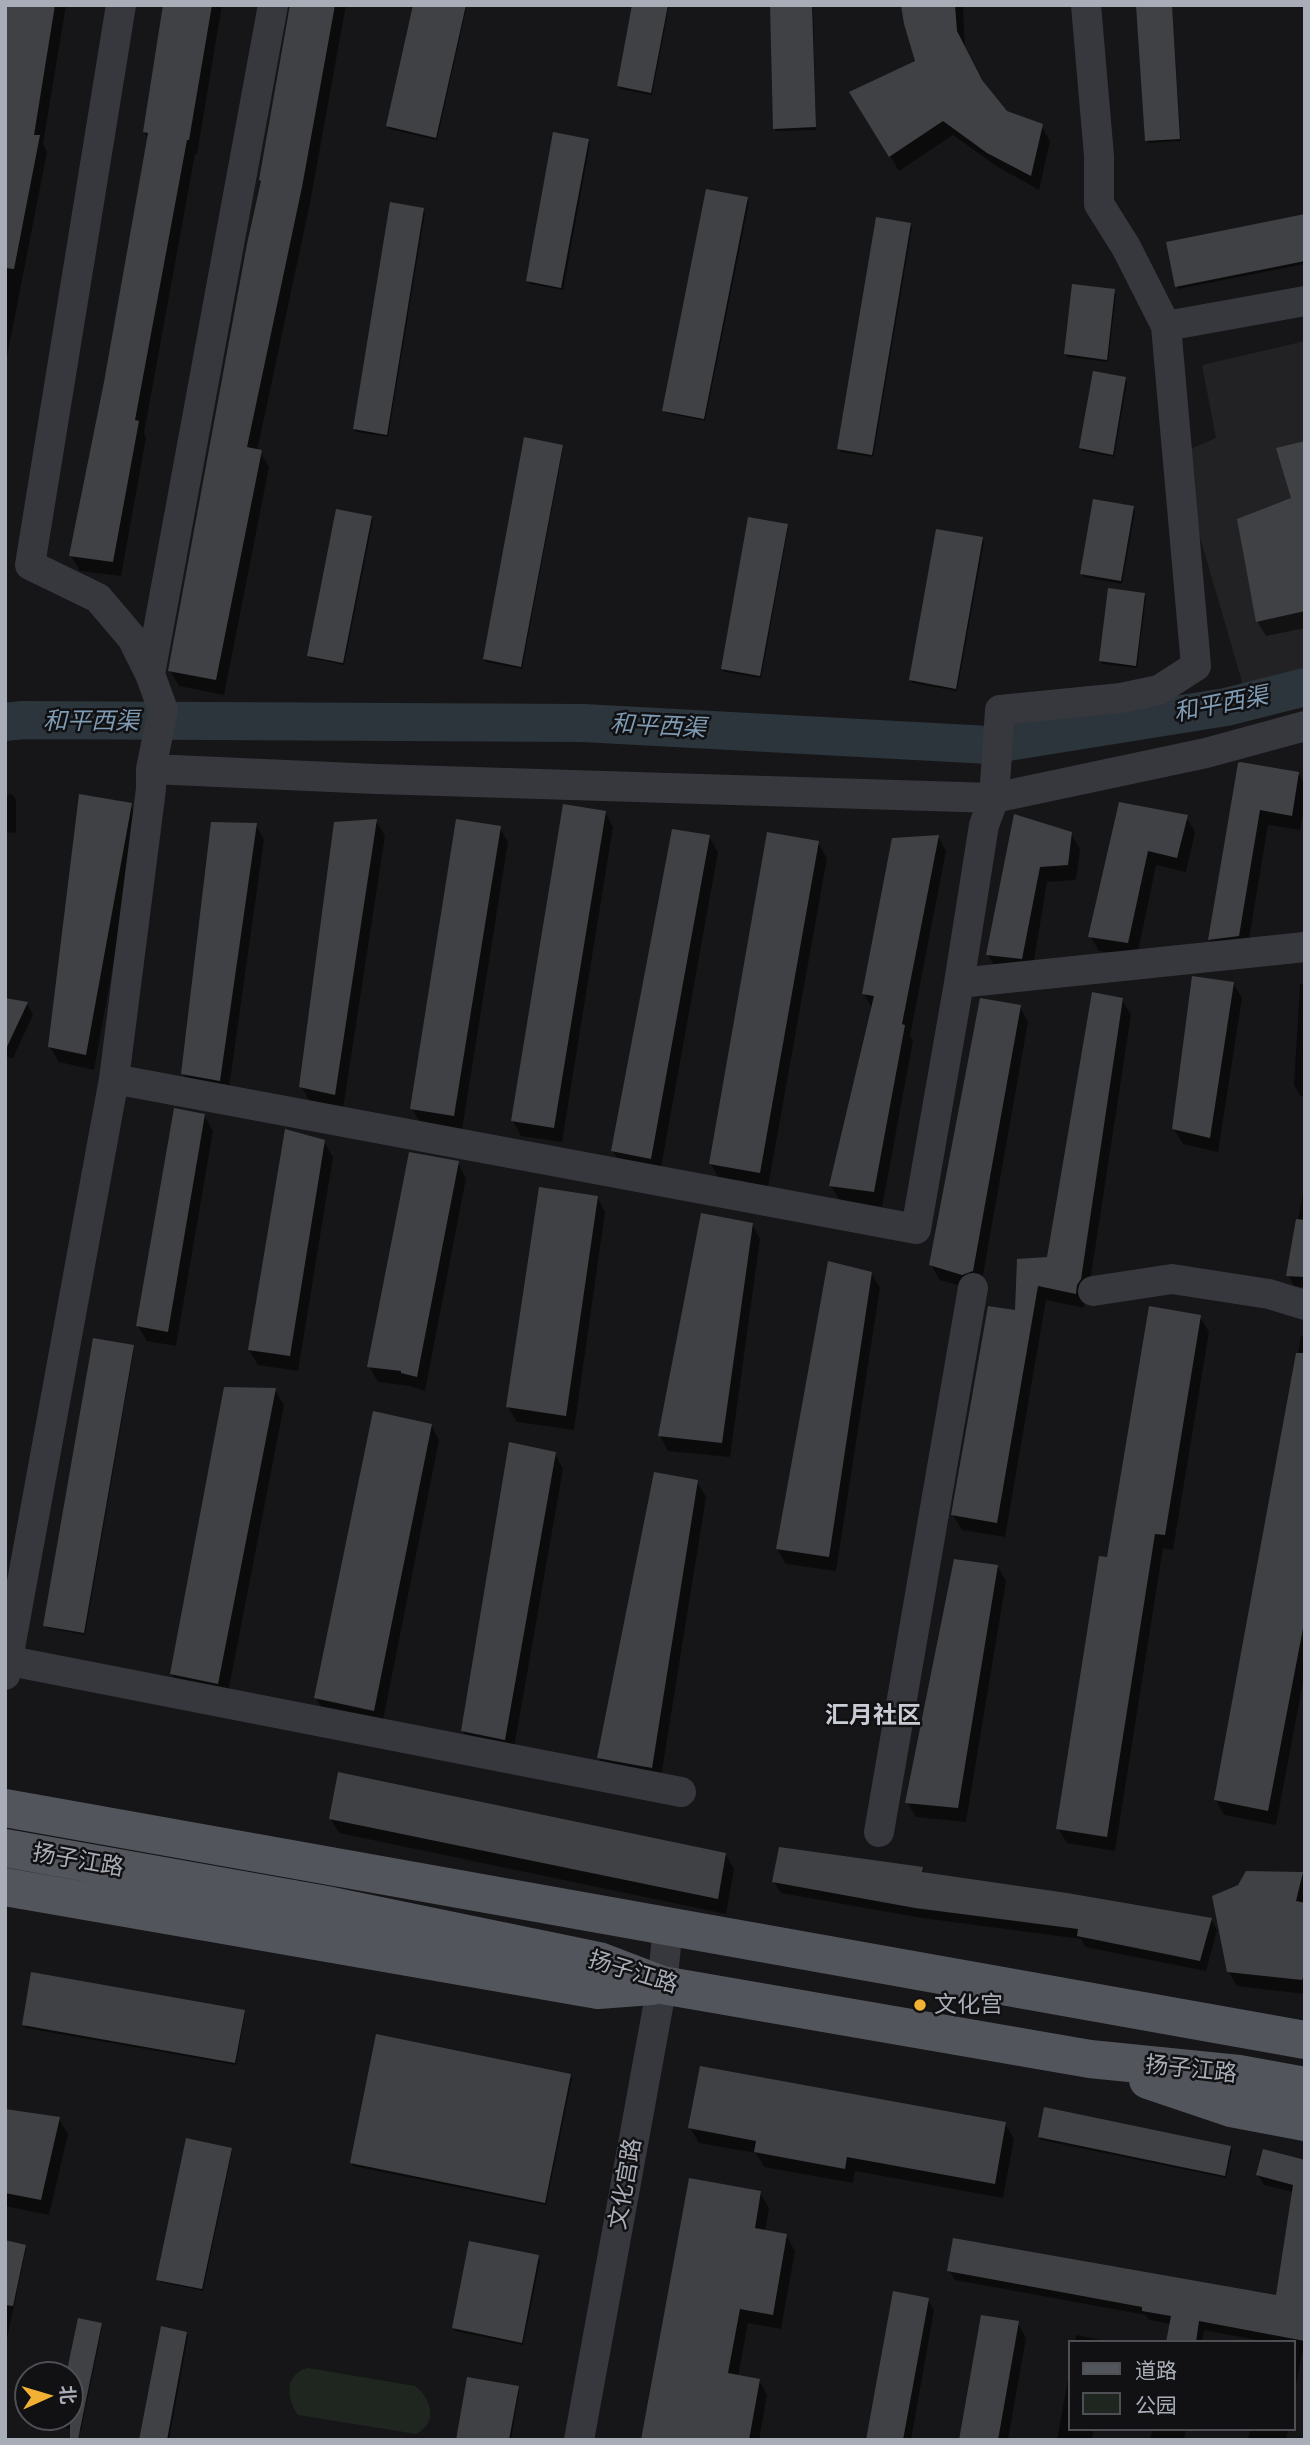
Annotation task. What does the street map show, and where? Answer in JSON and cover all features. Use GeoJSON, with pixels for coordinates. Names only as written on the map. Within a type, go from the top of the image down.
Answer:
{"type":"FeatureCollection","features":[{"type":"Feature","properties":{"kind":"main road","name":"扬子江路"},"geometry":{"type":"LineString","coordinates":[[5,1808],[1305,2040]]}},
{"type":"Feature","properties":{"kind":"main road","name":"扬子江路"},"geometry":{"type":"LineString","coordinates":[[5,1848],[332,1906],[586,1958],[662,1985],[1090,2059],[1239,2074],[1305,2086]]}},
{"type":"Feature","properties":{"kind":"main road"},"geometry":{"type":"LineString","coordinates":[[5,1886],[598,1990],[662,1985]]}},
{"type":"Feature","properties":{"kind":"main road"},"geometry":{"type":"LineString","coordinates":[[1090,2059],[1230,2108],[1305,2122]]}},
{"type":"Feature","properties":{"kind":"street"},"geometry":{"type":"LineString","coordinates":[[121,5],[30,565],[98,598],[132,638],[150,674],[163,710],[151,768],[151,789],[114,1079],[6,1665],[681,1792]]}},
{"type":"Feature","properties":{"kind":"street"},"geometry":{"type":"LineString","coordinates":[[150,674],[273,5]]}},
{"type":"Feature","properties":{"kind":"street"},"geometry":{"type":"LineString","coordinates":[[114,1079],[916,1229],[984,825],[994,797],[1000,710],[1147,693],[1159,690],[1196,666],[1167,326],[1126,247],[1099,204],[1099,156],[1086,5]]}},
{"type":"Feature","properties":{"kind":"street"},"geometry":{"type":"LineString","coordinates":[[1167,326],[1305,302]]}},
{"type":"Feature","properties":{"kind":"street"},"geometry":{"type":"LineString","coordinates":[[151,768],[389,780],[994,797],[1206,753],[1305,726]]}},
{"type":"Feature","properties":{"kind":"street"},"geometry":{"type":"LineString","coordinates":[[959,982],[1305,947]]}},
{"type":"Feature","properties":{"kind":"street"},"geometry":{"type":"LineString","coordinates":[[1093,1291],[1172,1279],[1269,1294],[1305,1305]]}},
{"type":"Feature","properties":{"kind":"street"},"geometry":{"type":"LineString","coordinates":[[879,1832],[973,1288]]}},
{"type":"Feature","properties":{"kind":"street","name":"文化宫路"},"geometry":{"type":"LineString","coordinates":[[579,2440],[662,1985],[668,1927]]}},
{"type":"Feature","properties":{"kind":"shaded area"},"geometry":{"type":"Polygon","coordinates":[[[1305,341],[1305,677],[1245,692],[1176,455],[1216,438],[1202,365],[1305,341]]]}},
{"type":"Feature","properties":{"kind":"green space"},"geometry":{"type":"Polygon","coordinates":[[[308,2368],[415,2386],[429,2404],[428,2424],[416,2434],[298,2415],[291,2401],[291,2381],[300,2371],[308,2368]]]}},
{"type":"Feature","properties":{"kind":"building"},"geometry":{"type":"Polygon","coordinates":[[[5,5],[55,5],[34,135],[40,135],[14,269],[5,268],[5,5]]]}},
{"type":"Feature","properties":{"kind":"building"},"geometry":{"type":"Polygon","coordinates":[[[163,5],[212,5],[135,420],[139,421],[113,562],[69,556],[104,382],[148,133],[143,132],[163,5]]]}},
{"type":"Feature","properties":{"kind":"building"},"geometry":{"type":"Polygon","coordinates":[[[290,5],[335,5],[302,187],[247,447],[262,450],[216,680],[168,671],[261,181],[259,180],[290,5]]]}},
{"type":"Feature","properties":{"kind":"building"},"geometry":{"type":"Polygon","coordinates":[[[413,5],[466,5],[436,138],[386,126],[413,5]]]}},
{"type":"Feature","properties":{"kind":"building"},"geometry":{"type":"Polygon","coordinates":[[[632,5],[668,5],[651,93],[617,86],[632,5]]]}},
{"type":"Feature","properties":{"kind":"building"},"geometry":{"type":"Polygon","coordinates":[[[770,5],[812,5],[816,127],[773,129],[770,5]]]}},
{"type":"Feature","properties":{"kind":"building"},"geometry":{"type":"Polygon","coordinates":[[[901,5],[955,5],[957,31],[982,80],[1007,111],[1043,124],[1031,176],[987,153],[943,121],[889,157],[849,92],[915,61],[901,5]]]}},
{"type":"Feature","properties":{"kind":"building"},"geometry":{"type":"Polygon","coordinates":[[[1136,5],[1172,5],[1180,139],[1145,141],[1136,5]]]}},
{"type":"Feature","properties":{"kind":"building"},"geometry":{"type":"Polygon","coordinates":[[[553,132],[589,139],[561,288],[526,281],[553,132]]]}},
{"type":"Feature","properties":{"kind":"building"},"geometry":{"type":"Polygon","coordinates":[[[706,189],[748,197],[704,419],[662,411],[706,189]]]}},
{"type":"Feature","properties":{"kind":"building"},"geometry":{"type":"Polygon","coordinates":[[[390,202],[424,208],[387,435],[353,429],[390,202]]]}},
{"type":"Feature","properties":{"kind":"building"},"geometry":{"type":"Polygon","coordinates":[[[1305,214],[1305,261],[1175,287],[1166,242],[1305,214]]]}},
{"type":"Feature","properties":{"kind":"building"},"geometry":{"type":"Polygon","coordinates":[[[876,217],[911,223],[872,455],[837,449],[876,217]]]}},
{"type":"Feature","properties":{"kind":"building"},"geometry":{"type":"Polygon","coordinates":[[[1072,284],[1115,289],[1107,360],[1064,354],[1072,284]]]}},
{"type":"Feature","properties":{"kind":"building"},"geometry":{"type":"Polygon","coordinates":[[[1093,371],[1126,377],[1113,455],[1079,448],[1093,371]]]}},
{"type":"Feature","properties":{"kind":"building"},"geometry":{"type":"Polygon","coordinates":[[[524,437],[563,445],[521,667],[483,659],[524,437]]]}},
{"type":"Feature","properties":{"kind":"building"},"geometry":{"type":"Polygon","coordinates":[[[1305,441],[1305,611],[1256,622],[1237,519],[1291,498],[1276,448],[1305,441]]]}},
{"type":"Feature","properties":{"kind":"building"},"geometry":{"type":"Polygon","coordinates":[[[1093,499],[1134,506],[1121,581],[1080,574],[1093,499]]]}},
{"type":"Feature","properties":{"kind":"building"},"geometry":{"type":"Polygon","coordinates":[[[336,509],[372,516],[343,663],[307,656],[336,509]]]}},
{"type":"Feature","properties":{"kind":"building"},"geometry":{"type":"Polygon","coordinates":[[[748,517],[788,524],[760,676],[721,669],[748,517]]]}},
{"type":"Feature","properties":{"kind":"building"},"geometry":{"type":"Polygon","coordinates":[[[936,529],[983,537],[956,689],[909,680],[936,529]]]}},
{"type":"Feature","properties":{"kind":"building"},"geometry":{"type":"Polygon","coordinates":[[[1108,588],[1145,593],[1136,666],[1099,661],[1108,588]]]}},
{"type":"Feature","properties":{"kind":"building"},"geometry":{"type":"Polygon","coordinates":[[[1238,763],[1299,772],[1292,816],[1260,810],[1239,936],[1208,940],[1238,763]]]}},
{"type":"Feature","properties":{"kind":"building"},"geometry":{"type":"Polygon","coordinates":[[[79,794],[132,803],[86,1055],[48,1047],[79,794]]]}},
{"type":"Feature","properties":{"kind":"building"},"geometry":{"type":"Polygon","coordinates":[[[1119,802],[1188,815],[1177,858],[1148,851],[1128,943],[1088,937],[1119,802]]]}},
{"type":"Feature","properties":{"kind":"building"},"geometry":{"type":"Polygon","coordinates":[[[563,804],[606,811],[554,1128],[511,1121],[563,804]]]}},
{"type":"Feature","properties":{"kind":"building"},"geometry":{"type":"Polygon","coordinates":[[[1014,814],[1072,832],[1068,865],[1040,867],[1022,959],[986,955],[1014,814]]]}},
{"type":"Feature","properties":{"kind":"building"},"geometry":{"type":"Polygon","coordinates":[[[377,819],[335,1095],[299,1087],[334,822],[377,819]]]}},
{"type":"Feature","properties":{"kind":"building"},"geometry":{"type":"Polygon","coordinates":[[[456,819],[501,826],[454,1116],[410,1109],[456,819]]]}},
{"type":"Feature","properties":{"kind":"building"},"geometry":{"type":"Polygon","coordinates":[[[211,822],[257,823],[220,1081],[181,1074],[211,822]]]}},
{"type":"Feature","properties":{"kind":"building"},"geometry":{"type":"Polygon","coordinates":[[[672,829],[710,835],[651,1159],[611,1151],[672,829]]]}},
{"type":"Feature","properties":{"kind":"building"},"geometry":{"type":"Polygon","coordinates":[[[767,832],[819,841],[760,1173],[709,1164],[767,832]]]}},
{"type":"Feature","properties":{"kind":"building"},"geometry":{"type":"Polygon","coordinates":[[[939,835],[902,1024],[905,1025],[874,1192],[829,1186],[874,996],[862,994],[892,838],[939,835]]]}},
{"type":"Feature","properties":{"kind":"building"},"geometry":{"type":"Polygon","coordinates":[[[1192,976],[1234,982],[1210,1138],[1172,1129],[1192,976]]]}},
{"type":"Feature","properties":{"kind":"building"},"geometry":{"type":"Polygon","coordinates":[[[1092,992],[1123,998],[1081,1279],[1076,1294],[1038,1286],[997,1523],[951,1515],[988,1306],[1015,1310],[1017,1259],[1047,1257],[1092,992]]]}},
{"type":"Feature","properties":{"kind":"building"},"geometry":{"type":"Polygon","coordinates":[[[5,998],[28,1002],[5,1051],[5,998]]]}},
{"type":"Feature","properties":{"kind":"building"},"geometry":{"type":"Polygon","coordinates":[[[980,998],[1021,1005],[973,1271],[962,1275],[929,1265],[980,998]]]}},
{"type":"Feature","properties":{"kind":"building"},"geometry":{"type":"Polygon","coordinates":[[[174,1108],[205,1114],[168,1332],[136,1326],[174,1108]]]}},
{"type":"Feature","properties":{"kind":"building"},"geometry":{"type":"Polygon","coordinates":[[[285,1129],[325,1140],[290,1356],[248,1350],[285,1129]]]}},
{"type":"Feature","properties":{"kind":"building"},"geometry":{"type":"Polygon","coordinates":[[[409,1152],[459,1161],[417,1377],[401,1371],[367,1367],[409,1152]]]}},
{"type":"Feature","properties":{"kind":"building"},"geometry":{"type":"Polygon","coordinates":[[[539,1187],[598,1196],[566,1416],[506,1407],[539,1187]]]}},
{"type":"Feature","properties":{"kind":"building"},"geometry":{"type":"Polygon","coordinates":[[[701,1213],[753,1223],[722,1443],[658,1436],[701,1213]]]}},
{"type":"Feature","properties":{"kind":"building"},"geometry":{"type":"Polygon","coordinates":[[[1296,1219],[1305,1220],[1305,1277],[1286,1276],[1296,1219]]]}},
{"type":"Feature","properties":{"kind":"building"},"geometry":{"type":"Polygon","coordinates":[[[828,1261],[872,1272],[829,1557],[776,1549],[828,1261]]]}},
{"type":"Feature","properties":{"kind":"building"},"geometry":{"type":"Polygon","coordinates":[[[1149,1306],[1201,1315],[1165,1535],[1155,1534],[1107,1837],[1056,1829],[1099,1556],[1107,1557],[1149,1306]]]}},
{"type":"Feature","properties":{"kind":"building"},"geometry":{"type":"Polygon","coordinates":[[[93,1338],[134,1345],[84,1633],[43,1626],[93,1338]]]}},
{"type":"Feature","properties":{"kind":"building"},"geometry":{"type":"Polygon","coordinates":[[[1296,1353],[1305,1353],[1305,1618],[1268,1811],[1214,1800],[1296,1353]]]}},
{"type":"Feature","properties":{"kind":"building"},"geometry":{"type":"Polygon","coordinates":[[[224,1387],[276,1388],[218,1684],[170,1674],[224,1387]]]}},
{"type":"Feature","properties":{"kind":"building"},"geometry":{"type":"Polygon","coordinates":[[[373,1411],[432,1424],[374,1711],[314,1698],[373,1411]]]}},
{"type":"Feature","properties":{"kind":"building"},"geometry":{"type":"Polygon","coordinates":[[[509,1442],[556,1452],[505,1740],[461,1731],[509,1442]]]}},
{"type":"Feature","properties":{"kind":"building"},"geometry":{"type":"Polygon","coordinates":[[[654,1472],[698,1480],[652,1768],[597,1758],[654,1472]]]}},
{"type":"Feature","properties":{"kind":"building"},"geometry":{"type":"Polygon","coordinates":[[[954,1559],[998,1565],[958,1808],[905,1803],[954,1559]]]}},
{"type":"Feature","properties":{"kind":"building"},"geometry":{"type":"Polygon","coordinates":[[[338,1772],[726,1853],[718,1899],[329,1819],[338,1772]]]}},
{"type":"Feature","properties":{"kind":"building"},"geometry":{"type":"Polygon","coordinates":[[[779,1847],[923,1867],[922,1872],[1212,1918],[1200,1961],[1077,1936],[1078,1929],[915,1908],[772,1882],[779,1847]]]}},
{"type":"Feature","properties":{"kind":"building"},"geometry":{"type":"Polygon","coordinates":[[[1246,1871],[1303,1872],[1296,1901],[1305,1903],[1305,1972],[1302,1980],[1227,1972],[1212,1896],[1238,1885],[1246,1871]]]}},
{"type":"Feature","properties":{"kind":"building"},"geometry":{"type":"Polygon","coordinates":[[[31,1972],[245,2010],[235,2063],[22,2025],[31,1972]]]}},
{"type":"Feature","properties":{"kind":"building"},"geometry":{"type":"Polygon","coordinates":[[[376,2034],[571,2074],[545,2203],[350,2163],[376,2034]]]}},
{"type":"Feature","properties":{"kind":"building"},"geometry":{"type":"Polygon","coordinates":[[[700,2066],[1006,2122],[995,2184],[847,2157],[845,2169],[754,2152],[756,2141],[688,2128],[700,2066]]]}},
{"type":"Feature","properties":{"kind":"building"},"geometry":{"type":"Polygon","coordinates":[[[1044,2107],[1231,2146],[1225,2176],[1038,2137],[1044,2107]]]}},
{"type":"Feature","properties":{"kind":"building"},"geometry":{"type":"Polygon","coordinates":[[[5,2109],[60,2117],[41,2200],[5,2193],[5,2109]]]}},
{"type":"Feature","properties":{"kind":"building"},"geometry":{"type":"Polygon","coordinates":[[[186,2138],[232,2148],[202,2289],[156,2280],[186,2138]]]}},
{"type":"Feature","properties":{"kind":"building"},"geometry":{"type":"Polygon","coordinates":[[[1263,2149],[1305,2160],[1305,2341],[1199,2321],[1196,2340],[1166,2340],[1171,2316],[1142,2311],[1142,2307],[947,2271],[953,2238],[1276,2295],[1293,2185],[1256,2175],[1263,2149]]]}},
{"type":"Feature","properties":{"kind":"building"},"geometry":{"type":"Polygon","coordinates":[[[689,2178],[761,2191],[755,2228],[787,2234],[773,2315],[740,2309],[728,2373],[760,2379],[749,2440],[641,2440],[689,2178]]]}},
{"type":"Feature","properties":{"kind":"building"},"geometry":{"type":"Polygon","coordinates":[[[5,2240],[26,2245],[13,2306],[5,2305],[5,2240]]]}},
{"type":"Feature","properties":{"kind":"building"},"geometry":{"type":"Polygon","coordinates":[[[469,2241],[539,2255],[522,2343],[452,2328],[469,2241]]]}},
{"type":"Feature","properties":{"kind":"building"},"geometry":{"type":"Polygon","coordinates":[[[893,2291],[929,2298],[903,2440],[866,2440],[893,2291]]]}},
{"type":"Feature","properties":{"kind":"building"},"geometry":{"type":"Polygon","coordinates":[[[981,2315],[1019,2321],[998,2440],[959,2440],[981,2315]]]}},
{"type":"Feature","properties":{"kind":"building"},"geometry":{"type":"Polygon","coordinates":[[[78,2318],[102,2323],[84,2410],[84,2361],[69,2361],[78,2318]]]}},
{"type":"Feature","properties":{"kind":"building"},"geometry":{"type":"Polygon","coordinates":[[[161,2326],[187,2332],[167,2440],[139,2440],[161,2326]]]}},
{"type":"Feature","properties":{"kind":"building"},"geometry":{"type":"Polygon","coordinates":[[[467,2377],[519,2386],[509,2440],[456,2440],[467,2377]]]}},
{"type":"Feature","properties":{"kind":"building"},"geometry":{"type":"Polygon","coordinates":[[[70,2431],[80,2431],[78,2439],[70,2438],[70,2431]]]}},
{"type":"Feature","properties":{"kind":"waterway","name":"和平西渠"},"geometry":{"type":"LineString","coordinates":[[5,722],[583,723],[989,745],[1226,707],[1305,687]]}},
{"type":"Feature","properties":{"kind":"place","name":"文化宫"},"geometry":{"type":"Point","coordinates":[920,2005]}},
{"type":"Feature","properties":{"kind":"district","name":"汇月社区"},"geometry":{"type":"Point","coordinates":[873,1716]}}]}
